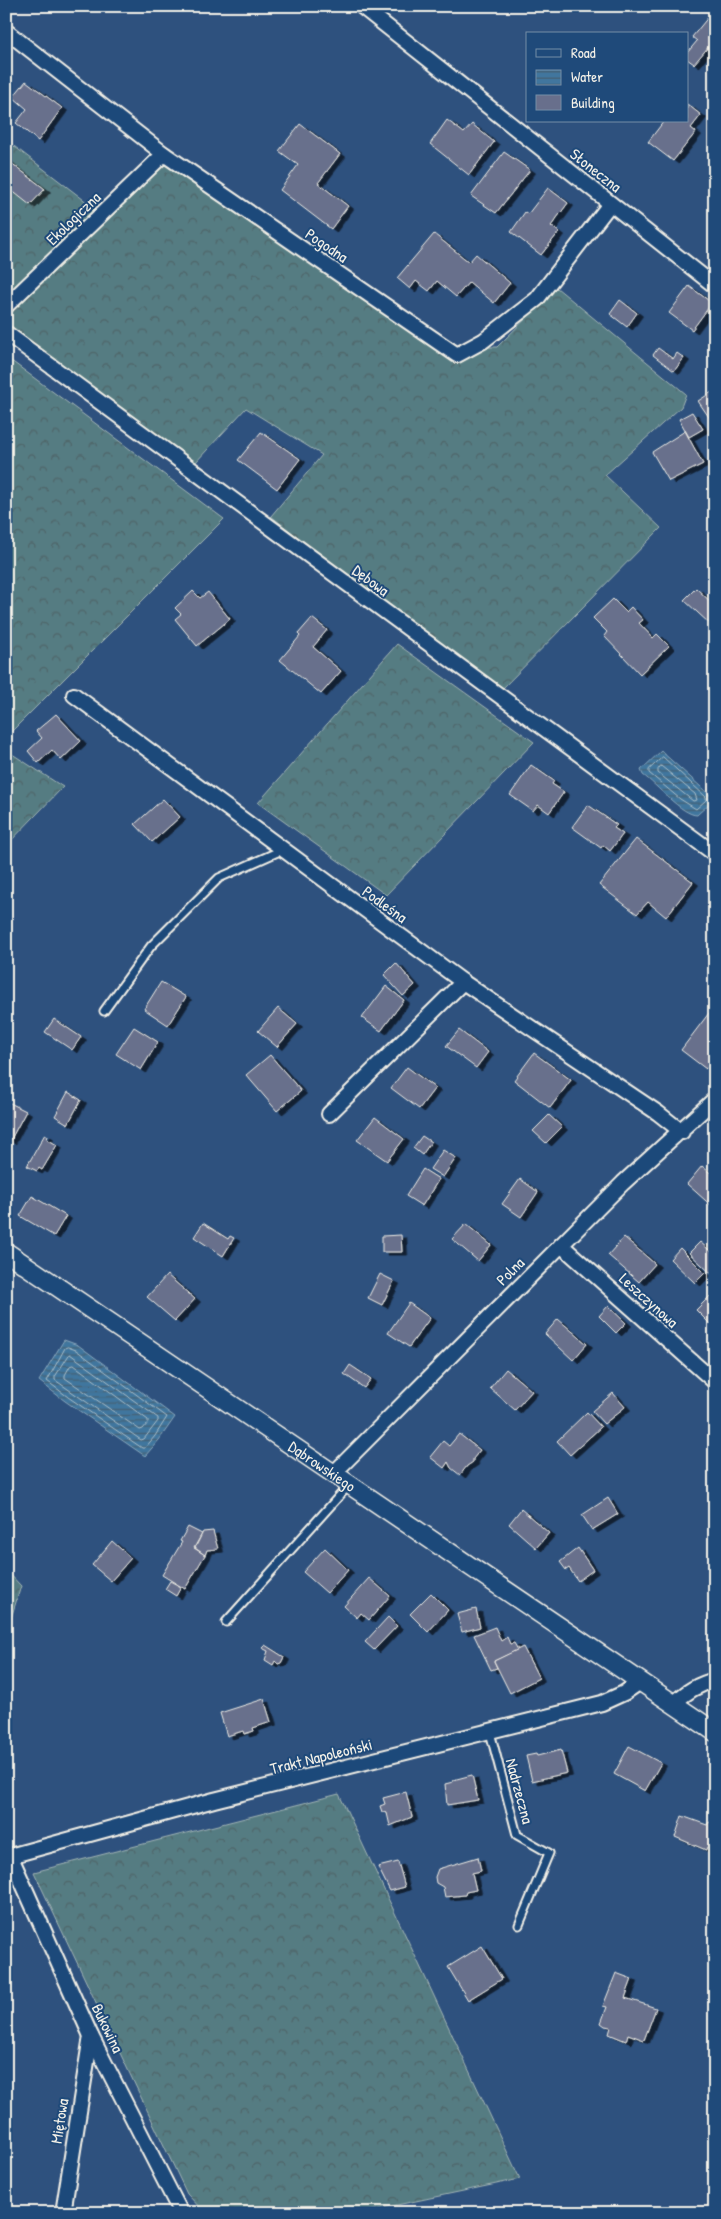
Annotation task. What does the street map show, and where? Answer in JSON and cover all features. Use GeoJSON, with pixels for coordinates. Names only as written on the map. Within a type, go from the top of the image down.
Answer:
{"type":"FeatureCollection","features":[{"type":"Feature","properties":{"kind":"street","name":"Słoneczna"},"geometry":{"type":"LineString","coordinates":[[361,6],[715,286]]}},
{"type":"Feature","properties":{"kind":"street","name":"Pogodna"},"geometry":{"type":"LineString","coordinates":[[6,30],[164,154],[457,355],[482,341],[537,298],[610,204]]}},
{"type":"Feature","properties":{"kind":"street","name":"Ekologiczna"},"geometry":{"type":"LineString","coordinates":[[6,306],[164,154]]}},
{"type":"Feature","properties":{"kind":"street","name":"Dębowa"},"geometry":{"type":"LineString","coordinates":[[6,333],[715,854]]}},
{"type":"Feature","properties":{"kind":"street","name":"Podleśna"},"geometry":{"type":"LineString","coordinates":[[74,695],[463,982],[658,1113],[682,1132]]}},
{"type":"Feature","properties":{"kind":"street"},"geometry":{"type":"LineString","coordinates":[[329,1114],[463,982]]}},
{"type":"Feature","properties":{"kind":"street","name":"Polna"},"geometry":{"type":"LineString","coordinates":[[334,1473],[623,1183],[682,1132],[715,1100]]}},
{"type":"Feature","properties":{"kind":"street","name":"Leszczynowa"},"geometry":{"type":"LineString","coordinates":[[561,1245],[715,1382]]}},
{"type":"Feature","properties":{"kind":"street","name":"Dąbrowskiego"},"geometry":{"type":"LineString","coordinates":[[6,1252],[715,1732]]}},
{"type":"Feature","properties":{"kind":"street"},"geometry":{"type":"LineString","coordinates":[[674,1704],[682,1695],[702,1683],[715,1680]]}},
{"type":"Feature","properties":{"kind":"street","name":"Trakt Napoleoński"},"geometry":{"type":"LineString","coordinates":[[8,1856],[214,1800],[602,1703],[624,1693],[640,1682]]}},
{"type":"Feature","properties":{"kind":"street","name":"Bukowina"},"geometry":{"type":"LineString","coordinates":[[8,1856],[90,2036],[181,2213]]}},
{"type":"Feature","properties":{"kind":"street","name":"Miętowa"},"geometry":{"type":"LineString","coordinates":[[63,2213],[90,2036]]}},
{"type":"Feature","properties":{"kind":"lane"},"geometry":{"type":"LineString","coordinates":[[104,1011],[151,946],[219,878],[282,850]]}},
{"type":"Feature","properties":{"kind":"lane"},"geometry":{"type":"LineString","coordinates":[[226,1622],[351,1484]]}},
{"type":"Feature","properties":{"kind":"lane","name":"Nadrzeczna"},"geometry":{"type":"LineString","coordinates":[[490,1732],[517,1835],[549,1853],[519,1925]]}},
{"type":"Feature","properties":{"kind":"green space"},"geometry":{"type":"Polygon","coordinates":[[[6,140],[101,213],[6,300],[6,140]]]}},
{"type":"Feature","properties":{"kind":"green space"},"geometry":{"type":"Polygon","coordinates":[[[164,154],[457,356],[480,347],[497,347],[557,288],[686,394],[681,407],[605,475],[661,528],[497,694],[271,516],[322,455],[246,408],[195,463],[6,333],[6,307],[164,154]]]}},
{"type":"Feature","properties":{"kind":"green space"},"geometry":{"type":"Polygon","coordinates":[[[6,357],[224,519],[6,737],[6,357]]]}},
{"type":"Feature","properties":{"kind":"green space"},"geometry":{"type":"Polygon","coordinates":[[[397,644],[534,742],[386,895],[258,803],[397,644]]]}},
{"type":"Feature","properties":{"kind":"green space"},"geometry":{"type":"Polygon","coordinates":[[[6,750],[63,787],[6,846],[6,750]]]}},
{"type":"Feature","properties":{"kind":"green space"},"geometry":{"type":"Polygon","coordinates":[[[6,1570],[21,1586],[6,1634],[6,1570]]]}},
{"type":"Feature","properties":{"kind":"green space"},"geometry":{"type":"Polygon","coordinates":[[[339,1794],[520,2179],[359,2213],[205,2213],[187,2194],[34,1872],[339,1794]]]}},
{"type":"Feature","properties":{"kind":"water"},"geometry":{"type":"Polygon","coordinates":[[[661,751],[711,796],[710,803],[697,815],[691,814],[677,805],[643,775],[641,770],[661,751]]]}},
{"type":"Feature","properties":{"kind":"water"},"geometry":{"type":"Polygon","coordinates":[[[64,1340],[78,1345],[175,1417],[145,1456],[39,1381],[64,1340]]]}},
{"type":"Feature","properties":{"kind":"building"},"geometry":{"type":"Polygon","coordinates":[[[714,10],[715,39],[694,64],[688,60],[688,52],[697,41],[692,37],[714,10]]]}},
{"type":"Feature","properties":{"kind":"building"},"geometry":{"type":"Polygon","coordinates":[[[26,81],[62,108],[38,141],[16,123],[27,109],[13,97],[26,81]]]}},
{"type":"Feature","properties":{"kind":"building"},"geometry":{"type":"Polygon","coordinates":[[[688,105],[701,115],[691,128],[696,132],[673,161],[648,142],[663,122],[688,122],[688,105]]]}},
{"type":"Feature","properties":{"kind":"building"},"geometry":{"type":"Polygon","coordinates":[[[447,120],[464,133],[472,124],[494,142],[469,175],[430,144],[447,120]]]}},
{"type":"Feature","properties":{"kind":"building"},"geometry":{"type":"Polygon","coordinates":[[[300,124],[340,154],[318,183],[348,206],[331,229],[280,190],[298,165],[279,151],[300,124]]]}},
{"type":"Feature","properties":{"kind":"building"},"geometry":{"type":"Polygon","coordinates":[[[504,152],[530,170],[496,213],[471,196],[504,152]]]}},
{"type":"Feature","properties":{"kind":"building"},"geometry":{"type":"Polygon","coordinates":[[[6,159],[45,189],[30,205],[6,186],[6,159]]]}},
{"type":"Feature","properties":{"kind":"building"},"geometry":{"type":"Polygon","coordinates":[[[548,188],[568,203],[551,226],[559,232],[541,255],[511,232],[525,212],[528,214],[548,188]]]}},
{"type":"Feature","properties":{"kind":"building"},"geometry":{"type":"Polygon","coordinates":[[[434,234],[469,262],[476,254],[510,283],[494,303],[469,282],[456,297],[437,281],[429,291],[416,281],[410,289],[397,278],[434,234]]]}},
{"type":"Feature","properties":{"kind":"building"},"geometry":{"type":"Polygon","coordinates":[[[689,286],[712,303],[692,330],[669,313],[689,286]]]}},
{"type":"Feature","properties":{"kind":"building"},"geometry":{"type":"Polygon","coordinates":[[[620,300],[637,313],[627,327],[610,314],[620,300]]]}},
{"type":"Feature","properties":{"kind":"building"},"geometry":{"type":"Polygon","coordinates":[[[658,348],[673,359],[677,353],[684,358],[674,371],[653,355],[658,348]]]}},
{"type":"Feature","properties":{"kind":"building"},"geometry":{"type":"Polygon","coordinates":[[[715,390],[715,426],[698,401],[715,390]]]}},
{"type":"Feature","properties":{"kind":"building"},"geometry":{"type":"Polygon","coordinates":[[[692,412],[703,429],[689,437],[679,419],[692,412]]]}},
{"type":"Feature","properties":{"kind":"building"},"geometry":{"type":"Polygon","coordinates":[[[685,431],[703,464],[669,481],[652,452],[685,431]]]}},
{"type":"Feature","properties":{"kind":"building"},"geometry":{"type":"Polygon","coordinates":[[[261,432],[300,459],[277,489],[238,460],[261,432]]]}},
{"type":"Feature","properties":{"kind":"building"},"geometry":{"type":"Polygon","coordinates":[[[696,588],[715,606],[715,619],[710,624],[684,600],[696,588]]]}},
{"type":"Feature","properties":{"kind":"building"},"geometry":{"type":"Polygon","coordinates":[[[193,591],[200,598],[208,592],[230,619],[197,646],[175,619],[181,614],[175,608],[193,591]]]}},
{"type":"Feature","properties":{"kind":"building"},"geometry":{"type":"Polygon","coordinates":[[[613,599],[626,612],[631,607],[643,620],[639,623],[653,638],[657,634],[669,646],[640,674],[604,636],[607,632],[593,618],[613,599]]]}},
{"type":"Feature","properties":{"kind":"building"},"geometry":{"type":"Polygon","coordinates":[[[312,618],[327,630],[313,647],[341,671],[321,694],[280,660],[312,618]]]}},
{"type":"Feature","properties":{"kind":"building"},"geometry":{"type":"Polygon","coordinates":[[[56,714],[81,741],[61,760],[52,750],[38,763],[28,751],[42,738],[36,731],[56,714]]]}},
{"type":"Feature","properties":{"kind":"building"},"geometry":{"type":"Polygon","coordinates":[[[531,765],[554,781],[552,784],[564,792],[549,813],[538,805],[533,811],[510,795],[531,765]]]}},
{"type":"Feature","properties":{"kind":"building"},"geometry":{"type":"Polygon","coordinates":[[[163,799],[180,817],[152,842],[135,824],[163,799]]]}},
{"type":"Feature","properties":{"kind":"building"},"geometry":{"type":"Polygon","coordinates":[[[588,805],[617,825],[614,828],[623,834],[610,851],[603,845],[601,848],[572,827],[588,805]]]}},
{"type":"Feature","properties":{"kind":"building"},"geometry":{"type":"Polygon","coordinates":[[[636,839],[693,882],[666,917],[648,902],[637,914],[599,885],[636,839]]]}},
{"type":"Feature","properties":{"kind":"building"},"geometry":{"type":"Polygon","coordinates":[[[396,963],[415,985],[403,996],[384,975],[396,963]]]}},
{"type":"Feature","properties":{"kind":"building"},"geometry":{"type":"Polygon","coordinates":[[[161,982],[186,997],[168,1025],[144,1009],[161,982]]]}},
{"type":"Feature","properties":{"kind":"building"},"geometry":{"type":"Polygon","coordinates":[[[386,986],[404,1000],[381,1031],[362,1018],[386,986]]]}},
{"type":"Feature","properties":{"kind":"building"},"geometry":{"type":"Polygon","coordinates":[[[278,1008],[297,1024],[277,1047],[258,1031],[278,1008]]]}},
{"type":"Feature","properties":{"kind":"building"},"geometry":{"type":"Polygon","coordinates":[[[709,1013],[715,1018],[715,1057],[706,1069],[681,1050],[709,1013]]]}},
{"type":"Feature","properties":{"kind":"building"},"geometry":{"type":"Polygon","coordinates":[[[54,1019],[81,1037],[72,1050],[45,1032],[54,1019]]]}},
{"type":"Feature","properties":{"kind":"building"},"geometry":{"type":"Polygon","coordinates":[[[134,1027],[158,1042],[141,1070],[116,1054],[134,1027]]]}},
{"type":"Feature","properties":{"kind":"building"},"geometry":{"type":"Polygon","coordinates":[[[459,1030],[488,1052],[476,1068],[446,1046],[459,1030]]]}},
{"type":"Feature","properties":{"kind":"building"},"geometry":{"type":"Polygon","coordinates":[[[534,1053],[571,1080],[550,1108],[514,1080],[534,1053]]]}},
{"type":"Feature","properties":{"kind":"building"},"geometry":{"type":"Polygon","coordinates":[[[270,1055],[301,1091],[277,1111],[246,1075],[270,1055]]]}},
{"type":"Feature","properties":{"kind":"building"},"geometry":{"type":"Polygon","coordinates":[[[407,1067],[435,1088],[419,1109],[391,1088],[407,1067]]]}},
{"type":"Feature","properties":{"kind":"building"},"geometry":{"type":"Polygon","coordinates":[[[68,1092],[81,1100],[68,1124],[55,1116],[68,1092]]]}},
{"type":"Feature","properties":{"kind":"building"},"geometry":{"type":"Polygon","coordinates":[[[6,1101],[26,1111],[10,1141],[6,1139],[6,1101]]]}},
{"type":"Feature","properties":{"kind":"building"},"geometry":{"type":"Polygon","coordinates":[[[549,1115],[562,1127],[546,1143],[533,1131],[549,1115]]]}},
{"type":"Feature","properties":{"kind":"building"},"geometry":{"type":"Polygon","coordinates":[[[375,1117],[404,1139],[387,1161],[357,1140],[375,1117]]]}},
{"type":"Feature","properties":{"kind":"building"},"geometry":{"type":"Polygon","coordinates":[[[45,1134],[48,1136],[47,1139],[57,1145],[42,1170],[39,1168],[37,1171],[27,1166],[45,1134]]]}},
{"type":"Feature","properties":{"kind":"building"},"geometry":{"type":"Polygon","coordinates":[[[422,1136],[431,1142],[422,1155],[413,1148],[422,1136]]]}},
{"type":"Feature","properties":{"kind":"building"},"geometry":{"type":"Polygon","coordinates":[[[443,1150],[456,1158],[443,1177],[430,1169],[443,1150]]]}},
{"type":"Feature","properties":{"kind":"building"},"geometry":{"type":"Polygon","coordinates":[[[702,1166],[715,1177],[715,1209],[687,1184],[702,1166]]]}},
{"type":"Feature","properties":{"kind":"building"},"geometry":{"type":"Polygon","coordinates":[[[423,1169],[439,1179],[422,1206],[406,1196],[423,1169]]]}},
{"type":"Feature","properties":{"kind":"building"},"geometry":{"type":"Polygon","coordinates":[[[520,1179],[538,1192],[521,1217],[502,1204],[520,1179]]]}},
{"type":"Feature","properties":{"kind":"building"},"geometry":{"type":"Polygon","coordinates":[[[32,1196],[66,1216],[54,1236],[20,1216],[32,1196]]]}},
{"type":"Feature","properties":{"kind":"building"},"geometry":{"type":"Polygon","coordinates":[[[203,1223],[228,1239],[230,1236],[234,1238],[223,1256],[194,1237],[203,1223]]]}},
{"type":"Feature","properties":{"kind":"building"},"geometry":{"type":"Polygon","coordinates":[[[466,1224],[491,1245],[478,1261],[452,1239],[466,1224]]]}},
{"type":"Feature","properties":{"kind":"building"},"geometry":{"type":"Polygon","coordinates":[[[401,1235],[402,1252],[382,1252],[382,1236],[401,1235]]]}},
{"type":"Feature","properties":{"kind":"building"},"geometry":{"type":"Polygon","coordinates":[[[624,1237],[655,1264],[639,1282],[608,1255],[624,1237]]]}},
{"type":"Feature","properties":{"kind":"building"},"geometry":{"type":"Polygon","coordinates":[[[700,1242],[715,1255],[715,1277],[689,1253],[700,1242]]]}},
{"type":"Feature","properties":{"kind":"building"},"geometry":{"type":"Polygon","coordinates":[[[680,1248],[705,1273],[695,1283],[670,1259],[680,1248]]]}},
{"type":"Feature","properties":{"kind":"building"},"geometry":{"type":"Polygon","coordinates":[[[380,1274],[394,1281],[382,1305],[368,1298],[380,1274]]]}},
{"type":"Feature","properties":{"kind":"building"},"geometry":{"type":"Polygon","coordinates":[[[167,1275],[195,1299],[175,1321],[147,1297],[167,1275]]]}},
{"type":"Feature","properties":{"kind":"building"},"geometry":{"type":"Polygon","coordinates":[[[710,1296],[715,1301],[715,1319],[710,1324],[696,1310],[710,1296]]]}},
{"type":"Feature","properties":{"kind":"building"},"geometry":{"type":"Polygon","coordinates":[[[409,1303],[430,1318],[409,1347],[388,1333],[409,1303]]]}},
{"type":"Feature","properties":{"kind":"building"},"geometry":{"type":"Polygon","coordinates":[[[608,1306],[626,1323],[616,1333],[599,1316],[608,1306]]]}},
{"type":"Feature","properties":{"kind":"building"},"geometry":{"type":"Polygon","coordinates":[[[558,1319],[587,1344],[573,1360],[545,1334],[558,1319]]]}},
{"type":"Feature","properties":{"kind":"building"},"geometry":{"type":"Polygon","coordinates":[[[350,1365],[371,1379],[364,1388],[344,1374],[350,1365]]]}},
{"type":"Feature","properties":{"kind":"building"},"geometry":{"type":"Polygon","coordinates":[[[506,1369],[532,1391],[515,1410],[490,1388],[506,1369]]]}},
{"type":"Feature","properties":{"kind":"building"},"geometry":{"type":"Polygon","coordinates":[[[613,1393],[625,1407],[604,1424],[592,1411],[613,1393]]]}},
{"type":"Feature","properties":{"kind":"building"},"geometry":{"type":"Polygon","coordinates":[[[587,1412],[601,1427],[570,1455],[557,1441],[587,1412]]]}},
{"type":"Feature","properties":{"kind":"building"},"geometry":{"type":"Polygon","coordinates":[[[459,1434],[480,1450],[473,1459],[473,1462],[460,1475],[451,1468],[448,1462],[444,1468],[430,1457],[443,1441],[449,1446],[459,1434]]]}},
{"type":"Feature","properties":{"kind":"building"},"geometry":{"type":"Polygon","coordinates":[[[608,1498],[618,1514],[592,1530],[582,1515],[608,1498]]]}},
{"type":"Feature","properties":{"kind":"building"},"geometry":{"type":"Polygon","coordinates":[[[521,1509],[549,1533],[536,1548],[509,1524],[521,1509]]]}},
{"type":"Feature","properties":{"kind":"building"},"geometry":{"type":"Polygon","coordinates":[[[188,1527],[202,1534],[194,1548],[205,1555],[185,1589],[162,1575],[182,1542],[180,1541],[188,1527]]]}},
{"type":"Feature","properties":{"kind":"building"},"geometry":{"type":"Polygon","coordinates":[[[213,1531],[218,1549],[207,1550],[205,1555],[195,1548],[203,1532],[213,1531]]]}},
{"type":"Feature","properties":{"kind":"building"},"geometry":{"type":"Polygon","coordinates":[[[112,1541],[131,1558],[111,1581],[92,1565],[112,1541]]]}},
{"type":"Feature","properties":{"kind":"building"},"geometry":{"type":"Polygon","coordinates":[[[325,1548],[348,1570],[327,1593],[303,1572],[325,1548]]]}},
{"type":"Feature","properties":{"kind":"building"},"geometry":{"type":"Polygon","coordinates":[[[578,1548],[593,1570],[578,1581],[569,1568],[566,1570],[560,1562],[578,1548]]]}},
{"type":"Feature","properties":{"kind":"building"},"geometry":{"type":"Polygon","coordinates":[[[369,1578],[390,1596],[369,1620],[361,1613],[357,1618],[344,1606],[369,1578]]]}},
{"type":"Feature","properties":{"kind":"building"},"geometry":{"type":"Polygon","coordinates":[[[170,1581],[181,1587],[176,1596],[165,1589],[170,1581]]]}},
{"type":"Feature","properties":{"kind":"building"},"geometry":{"type":"Polygon","coordinates":[[[431,1593],[448,1610],[428,1632],[410,1614],[431,1593]]]}},
{"type":"Feature","properties":{"kind":"building"},"geometry":{"type":"Polygon","coordinates":[[[476,1609],[480,1627],[462,1632],[457,1614],[476,1609]]]}},
{"type":"Feature","properties":{"kind":"building"},"geometry":{"type":"Polygon","coordinates":[[[388,1617],[397,1626],[374,1650],[365,1642],[388,1617]]]}},
{"type":"Feature","properties":{"kind":"building"},"geometry":{"type":"Polygon","coordinates":[[[495,1627],[501,1641],[507,1637],[510,1644],[514,1643],[518,1650],[494,1661],[497,1668],[491,1670],[474,1635],[495,1627]]]}},
{"type":"Feature","properties":{"kind":"building"},"geometry":{"type":"Polygon","coordinates":[[[265,1645],[284,1657],[281,1663],[278,1664],[275,1661],[273,1665],[265,1660],[268,1651],[262,1648],[265,1645]]]}},
{"type":"Feature","properties":{"kind":"building"},"geometry":{"type":"Polygon","coordinates":[[[523,1647],[539,1678],[510,1693],[494,1661],[523,1647]]]}},
{"type":"Feature","properties":{"kind":"building"},"geometry":{"type":"Polygon","coordinates":[[[264,1699],[271,1722],[253,1728],[254,1731],[244,1734],[243,1731],[227,1736],[220,1713],[264,1699]]]}},
{"type":"Feature","properties":{"kind":"building"},"geometry":{"type":"Polygon","coordinates":[[[629,1746],[661,1763],[645,1791],[614,1774],[629,1746]]]}},
{"type":"Feature","properties":{"kind":"building"},"geometry":{"type":"Polygon","coordinates":[[[561,1750],[567,1773],[532,1781],[526,1756],[536,1754],[537,1756],[561,1750]]]}},
{"type":"Feature","properties":{"kind":"building"},"geometry":{"type":"Polygon","coordinates":[[[472,1775],[478,1800],[447,1805],[445,1784],[472,1775]]]}},
{"type":"Feature","properties":{"kind":"building"},"geometry":{"type":"Polygon","coordinates":[[[406,1792],[412,1817],[390,1826],[387,1813],[382,1812],[380,1806],[385,1804],[383,1798],[406,1792]]]}},
{"type":"Feature","properties":{"kind":"building"},"geometry":{"type":"Polygon","coordinates":[[[682,1816],[707,1825],[709,1822],[715,1824],[715,1851],[707,1847],[706,1850],[675,1837],[682,1816]]]}},
{"type":"Feature","properties":{"kind":"building"},"geometry":{"type":"Polygon","coordinates":[[[478,1857],[481,1871],[472,1873],[476,1890],[466,1892],[465,1895],[445,1897],[443,1887],[436,1883],[435,1877],[438,1869],[478,1857]]]}},
{"type":"Feature","properties":{"kind":"building"},"geometry":{"type":"Polygon","coordinates":[[[398,1862],[405,1887],[390,1891],[378,1867],[398,1862]]]}},
{"type":"Feature","properties":{"kind":"building"},"geometry":{"type":"Polygon","coordinates":[[[482,1946],[502,1979],[468,2000],[448,1967],[482,1946]]]}},
{"type":"Feature","properties":{"kind":"building"},"geometry":{"type":"Polygon","coordinates":[[[616,1973],[632,1979],[625,1998],[656,2008],[644,2040],[628,2034],[626,2041],[609,2034],[611,2027],[601,2023],[607,2007],[603,2006],[616,1973]]]}}]}
